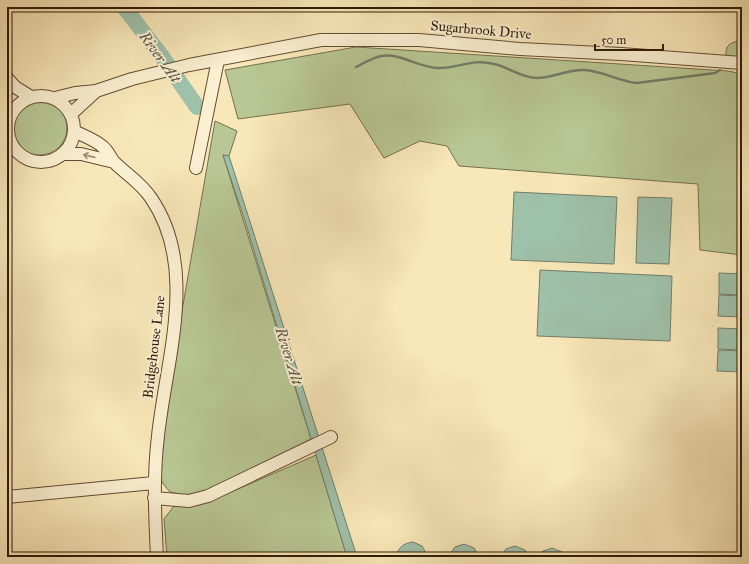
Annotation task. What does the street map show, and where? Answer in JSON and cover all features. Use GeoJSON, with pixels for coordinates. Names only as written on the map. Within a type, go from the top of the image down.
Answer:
{"type":"FeatureCollection","features":[{"type":"Feature","properties":{"kind":"street","name":"Sugarbrook Drive"},"geometry":{"type":"LineString","coordinates":[[96,91],[132,79],[218,60],[321,40],[419,40],[520,49],[621,54],[742,63]]}},
{"type":"Feature","properties":{"kind":"street"},"geometry":{"type":"LineString","coordinates":[[196,168],[193,152],[218,60]]}},
{"type":"Feature","properties":{"kind":"street"},"geometry":{"type":"LineString","coordinates":[[7,78],[16,87],[31,96]]}},
{"type":"Feature","properties":{"kind":"street"},"geometry":{"type":"LineString","coordinates":[[55,98],[64,105],[71,114],[74,131],[71,143],[63,154],[53,160],[41,162],[32,161],[13,154],[7,134],[8,116],[21,101],[31,96],[39,95],[55,98],[75,93],[96,91]]}},
{"type":"Feature","properties":{"kind":"street"},"geometry":{"type":"LineString","coordinates":[[71,114],[96,91]]}},
{"type":"Feature","properties":{"kind":"street","name":"Bridgehouse Lane"},"geometry":{"type":"LineString","coordinates":[[74,131],[104,147],[114,162],[129,174],[151,198],[168,231],[176,264],[177,302],[158,436],[154,483],[157,557]]}},
{"type":"Feature","properties":{"kind":"street","name":"Bridgehouse Lane"},"geometry":{"type":"LineString","coordinates":[[63,154],[82,154],[114,162]]}},
{"type":"Feature","properties":{"kind":"street"},"geometry":{"type":"LineString","coordinates":[[154,498],[189,501],[208,496],[296,452],[331,437]]}},
{"type":"Feature","properties":{"kind":"street"},"geometry":{"type":"LineString","coordinates":[[7,498],[154,483]]}},
{"type":"Feature","properties":{"kind":"shaded area"},"geometry":{"type":"Polygon","coordinates":[[[742,40],[742,59],[726,57],[727,47],[734,42],[742,40]]]}},
{"type":"Feature","properties":{"kind":"shaded area"},"geometry":{"type":"Polygon","coordinates":[[[356,47],[728,71],[742,74],[742,255],[700,250],[698,184],[459,166],[447,146],[420,141],[384,158],[350,104],[238,119],[225,70],[356,47]]]}},
{"type":"Feature","properties":{"kind":"shaded area"},"geometry":{"type":"Polygon","coordinates":[[[40,101],[50,103],[59,109],[65,118],[67,128],[65,138],[59,147],[50,153],[40,155],[30,153],[21,147],[15,138],[13,128],[15,118],[21,109],[30,103],[40,101]]]}},
{"type":"Feature","properties":{"kind":"shaded area"},"geometry":{"type":"Polygon","coordinates":[[[215,121],[237,131],[229,156],[223,155],[311,439],[201,493],[183,495],[170,492],[160,478],[162,441],[175,351],[215,121]]]}},
{"type":"Feature","properties":{"kind":"shaded area"},"geometry":{"type":"Polygon","coordinates":[[[316,455],[347,557],[167,557],[164,519],[174,506],[206,503],[316,455]]]}},
{"type":"Feature","properties":{"kind":"water"},"geometry":{"type":"Polygon","coordinates":[[[223,155],[229,156],[357,557],[347,557],[245,221],[223,155]]]}},
{"type":"Feature","properties":{"kind":"water"},"geometry":{"type":"Polygon","coordinates":[[[514,192],[617,197],[614,264],[511,260],[514,192]]]}},
{"type":"Feature","properties":{"kind":"water"},"geometry":{"type":"Polygon","coordinates":[[[638,197],[672,198],[669,264],[636,263],[638,197]]]}},
{"type":"Feature","properties":{"kind":"water"},"geometry":{"type":"Polygon","coordinates":[[[540,270],[672,276],[670,341],[537,336],[540,270]]]}},
{"type":"Feature","properties":{"kind":"water"},"geometry":{"type":"Polygon","coordinates":[[[719,273],[742,274],[742,295],[719,294],[719,273]]]}},
{"type":"Feature","properties":{"kind":"water"},"geometry":{"type":"Polygon","coordinates":[[[719,295],[742,296],[742,317],[718,316],[719,295]]]}},
{"type":"Feature","properties":{"kind":"water"},"geometry":{"type":"Polygon","coordinates":[[[718,328],[742,329],[742,350],[718,349],[718,328]]]}},
{"type":"Feature","properties":{"kind":"water"},"geometry":{"type":"Polygon","coordinates":[[[718,350],[742,351],[742,372],[717,371],[718,350]]]}},
{"type":"Feature","properties":{"kind":"water"},"geometry":{"type":"Polygon","coordinates":[[[413,542],[422,546],[428,557],[396,557],[402,546],[413,542]]]}},
{"type":"Feature","properties":{"kind":"water"},"geometry":{"type":"Polygon","coordinates":[[[464,544],[474,548],[479,557],[448,557],[455,547],[464,544]]]}},
{"type":"Feature","properties":{"kind":"water"},"geometry":{"type":"Polygon","coordinates":[[[515,546],[525,550],[529,557],[500,557],[506,549],[515,546]]]}},
{"type":"Feature","properties":{"kind":"water"},"geometry":{"type":"Polygon","coordinates":[[[552,548],[562,552],[566,557],[538,557],[543,551],[552,548]]]}},
{"type":"Feature","properties":{"kind":"waterway","name":"River Alt"},"geometry":{"type":"LineString","coordinates":[[124,7],[163,58],[197,107]]}},
{"type":"Feature","properties":{"kind":"waterway"},"geometry":{"type":"LineString","coordinates":[[738,50],[742,47]]}},
{"type":"Feature","properties":{"kind":"waterway"},"geometry":{"type":"LineString","coordinates":[[356,67],[381,56],[395,56],[437,68],[486,62],[499,65],[531,78],[543,78],[572,71],[584,70],[637,83],[715,73],[720,70]]}}]}
